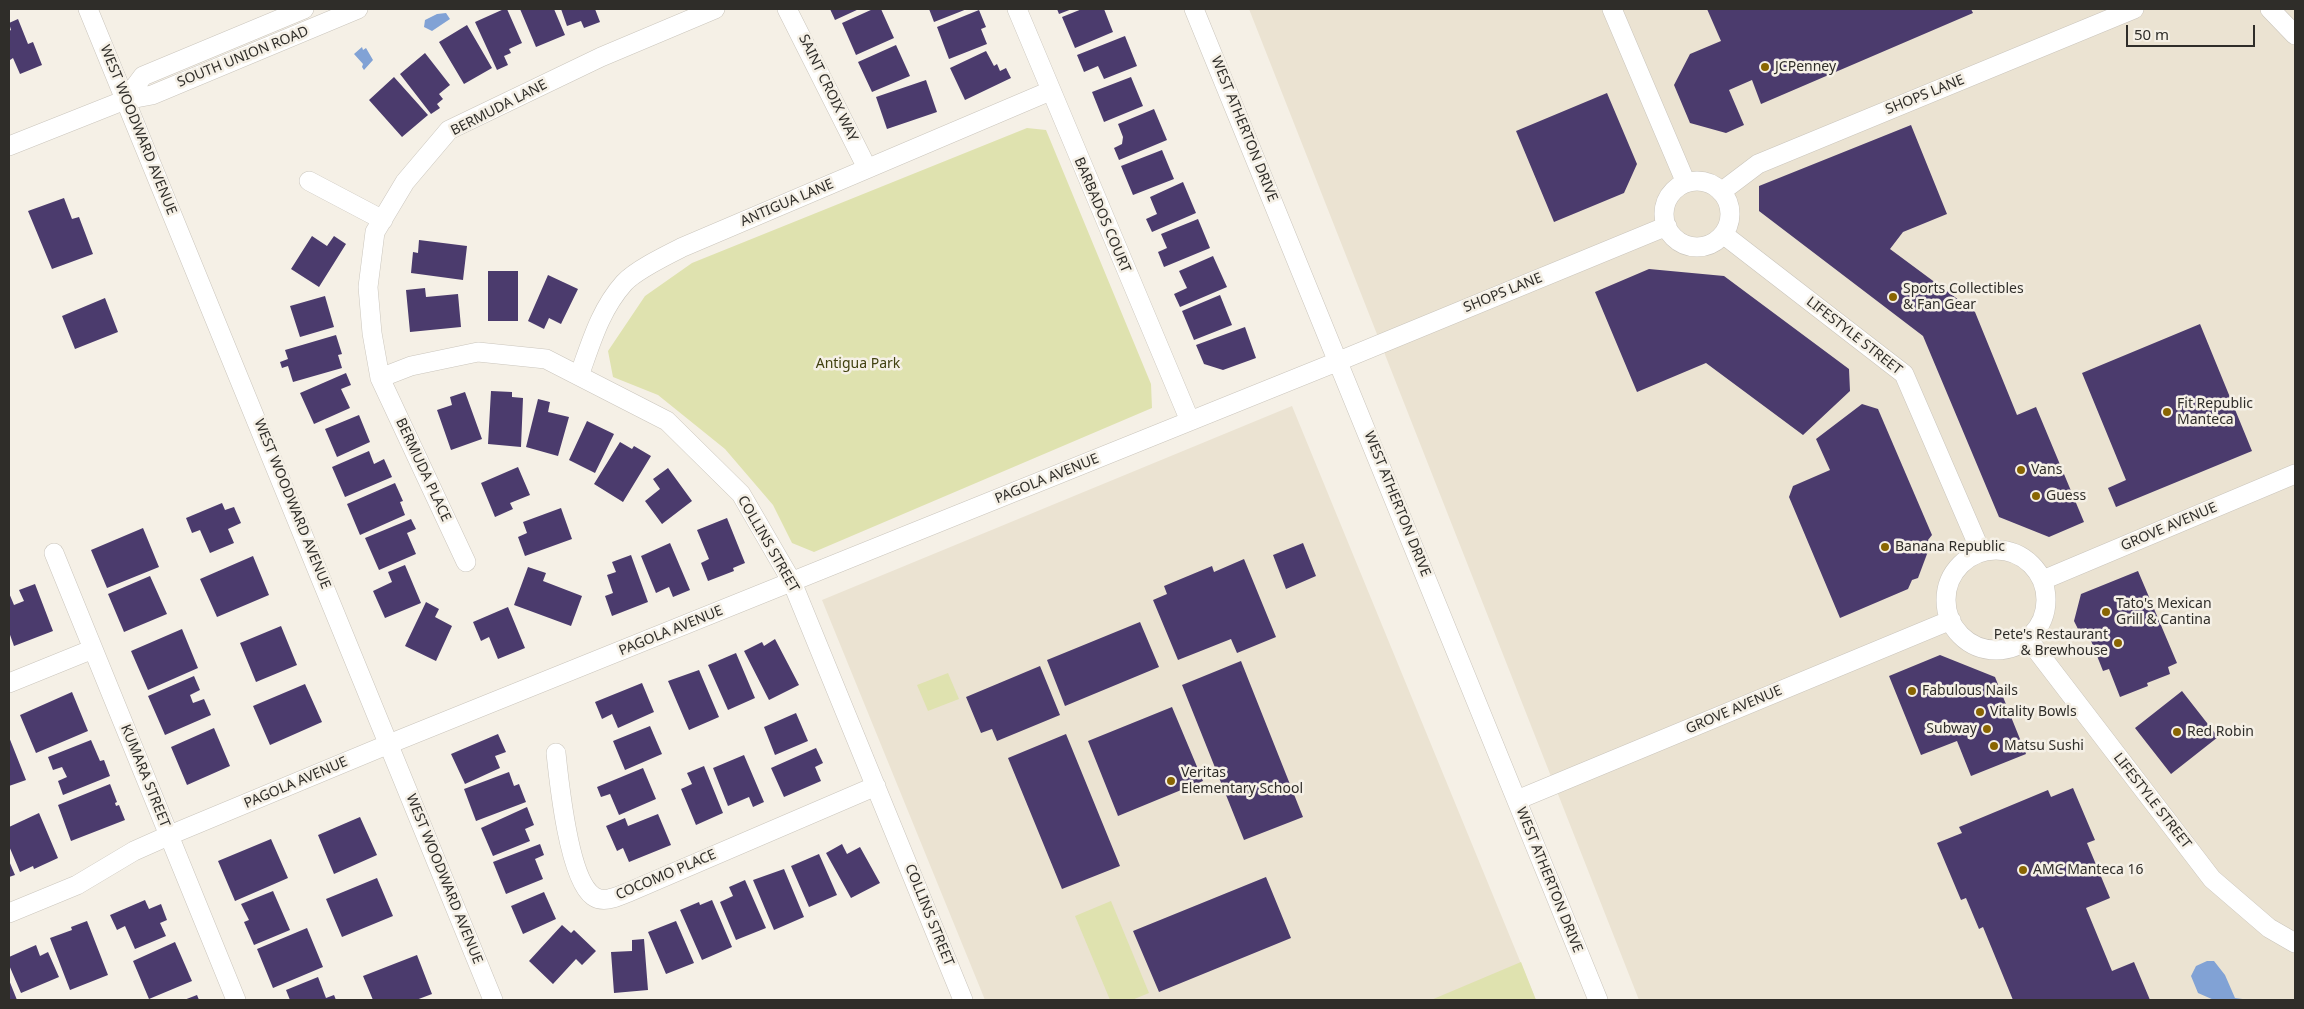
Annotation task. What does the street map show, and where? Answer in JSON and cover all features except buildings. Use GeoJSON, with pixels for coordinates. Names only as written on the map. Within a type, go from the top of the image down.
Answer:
{"type":"FeatureCollection","features":[{"type":"Feature","properties":{"kind":"street","name":"WEST WOODWARD AVENUE"},"geometry":{"type":"LineString","coordinates":[[88,9],[493,1000]]}},
{"type":"Feature","properties":{"kind":"street","name":"SOUTH UNION ROAD"},"geometry":{"type":"LineString","coordinates":[[125,100],[143,76],[304,9]]}},
{"type":"Feature","properties":{"kind":"street","name":"SOUTH UNION ROAD"},"geometry":{"type":"LineString","coordinates":[[9,146],[125,100],[152,94],[358,9]]}},
{"type":"Feature","properties":{"kind":"street","name":"BERMUDA LANE"},"geometry":{"type":"LineString","coordinates":[[380,378],[372,333],[368,287],[375,232],[406,182],[449,130],[601,58],[715,9]]}},
{"type":"Feature","properties":{"kind":"street","name":"SAINT CROIX WAY"},"geometry":{"type":"LineString","coordinates":[[787,9],[867,168]]}},
{"type":"Feature","properties":{"kind":"street","name":"BARBADOS COURT"},"geometry":{"type":"LineString","coordinates":[[1017,9],[1190,422]]}},
{"type":"Feature","properties":{"kind":"street","name":"WEST ATHERTON DRIVE"},"geometry":{"type":"LineString","coordinates":[[1194,9],[1340,361],[1598,1000]]}},
{"type":"Feature","properties":{"kind":"street"},"geometry":{"type":"LineString","coordinates":[[1612,9],[1686,183]]}},
{"type":"Feature","properties":{"kind":"street","name":"SHOPS LANE"},"geometry":{"type":"LineString","coordinates":[[1721,192],[1758,164],[2134,9]]}},
{"type":"Feature","properties":{"kind":"street"},"geometry":{"type":"LineString","coordinates":[[2270,9],[2295,36]]}},
{"type":"Feature","properties":{"kind":"street","name":"ANTIGUA LANE"},"geometry":{"type":"LineString","coordinates":[[579,376],[601,315],[625,282],[683,247],[1050,91]]}},
{"type":"Feature","properties":{"kind":"street"},"geometry":{"type":"LineString","coordinates":[[309,181],[382,220]]}},
{"type":"Feature","properties":{"kind":"street"},"geometry":{"type":"LineString","coordinates":[[1702,181],[1711,184],[1721,192],[1730,207],[1730,219],[1723,234],[1712,244],[1702,247],[1682,244],[1674,237],[1667,226],[1664,208],[1674,190],[1686,183],[1702,181]]}},
{"type":"Feature","properties":{"kind":"street","name":"SHOPS LANE"},"geometry":{"type":"LineString","coordinates":[[1340,361],[1667,226]]}},
{"type":"Feature","properties":{"kind":"street","name":"LIFESTYLE STREET"},"geometry":{"type":"LineString","coordinates":[[1723,234],[1904,374],[1981,552]]}},
{"type":"Feature","properties":{"kind":"street","name":"COLLINS STREET"},"geometry":{"type":"LineString","coordinates":[[380,378],[411,366],[478,352],[546,358],[667,421],[741,494],[792,582],[964,1000]]}},
{"type":"Feature","properties":{"kind":"street","name":"PAGOLA AVENUE"},"geometry":{"type":"LineString","coordinates":[[9,912],[77,885],[134,851],[170,835],[389,744],[1340,361]]}},
{"type":"Feature","properties":{"kind":"street","name":"BERMUDA PLACE"},"geometry":{"type":"LineString","coordinates":[[380,378],[466,562]]}},
{"type":"Feature","properties":{"kind":"street","name":"GROVE AVENUE"},"geometry":{"type":"LineString","coordinates":[[2043,580],[2295,474]]}},
{"type":"Feature","properties":{"kind":"street"},"geometry":{"type":"LineString","coordinates":[[2002,550],[2019,555],[2033,566],[2043,580],[2046,590],[2046,608],[2039,626],[2028,639],[2005,649],[1988,649],[1975,645],[1960,635],[1951,620],[1948,610],[1947,593],[1952,576],[1966,560],[1981,552],[2002,550]]}},
{"type":"Feature","properties":{"kind":"street","name":"KUMARA STREET"},"geometry":{"type":"LineString","coordinates":[[54,552],[236,1000]]}},
{"type":"Feature","properties":{"kind":"street","name":"GROVE AVENUE"},"geometry":{"type":"LineString","coordinates":[[1517,800],[1951,620]]}},
{"type":"Feature","properties":{"kind":"street","name":"LIFESTYLE STREET"},"geometry":{"type":"LineString","coordinates":[[2028,639],[2212,879],[2269,928],[2295,943]]}},
{"type":"Feature","properties":{"kind":"street"},"geometry":{"type":"LineString","coordinates":[[9,683],[93,649]]}},
{"type":"Feature","properties":{"kind":"street","name":"COCOMO PLACE"},"geometry":{"type":"LineString","coordinates":[[556,753],[560,799],[580,879],[593,896],[606,900],[629,892],[876,786]]}},
{"type":"Feature","properties":{"kind":"shaded area"},"geometry":{"type":"Polygon","coordinates":[[[1249,9],[2295,9],[2295,1000],[1639,1000],[1249,9]]]}},
{"type":"Feature","properties":{"kind":"shaded area","name":"Veritas Elementary School"},"geometry":{"type":"Polygon","coordinates":[[[1292,406],[1536,1000],[985,1000],[822,600],[1292,406]]]}},
{"type":"Feature","properties":{"kind":"green space","name":"Antigua Park"},"geometry":{"type":"Polygon","coordinates":[[[1027,128],[1046,130],[1151,384],[1152,408],[814,552],[792,543],[773,505],[725,449],[658,395],[613,377],[608,351],[645,296],[692,263],[1027,128]]]}},
{"type":"Feature","properties":{"kind":"green space"},"geometry":{"type":"Polygon","coordinates":[[[948,673],[959,699],[928,711],[917,685],[948,673]]]}},
{"type":"Feature","properties":{"kind":"green space"},"geometry":{"type":"Polygon","coordinates":[[[1111,901],[1149,993],[1132,1000],[1110,1000],[1075,916],[1111,901]]]}},
{"type":"Feature","properties":{"kind":"green space"},"geometry":{"type":"Polygon","coordinates":[[[1521,962],[1536,1000],[1431,1000],[1521,962]]]}},
{"type":"Feature","properties":{"kind":"water"},"geometry":{"type":"Polygon","coordinates":[[[446,13],[450,19],[432,31],[424,27],[425,20],[437,14],[446,13]]]}},
{"type":"Feature","properties":{"kind":"water"},"geometry":{"type":"Polygon","coordinates":[[[362,47],[363,50],[366,48],[373,60],[364,70],[363,64],[354,54],[362,47]]]}},
{"type":"Feature","properties":{"kind":"water"},"geometry":{"type":"Polygon","coordinates":[[[2207,961],[2214,961],[2225,975],[2235,998],[2250,1000],[2214,1000],[2198,993],[2191,976],[2196,966],[2207,961]]]}},
{"type":"Feature","properties":{"kind":"place","name":"JCPenney"},"geometry":{"type":"Point","coordinates":[1765,67]}},
{"type":"Feature","properties":{"kind":"place","name":"Sports Collectibles & Fan Gear"},"geometry":{"type":"Point","coordinates":[1893,297]}},
{"type":"Feature","properties":{"kind":"place","name":"Fit Republic Manteca"},"geometry":{"type":"Point","coordinates":[2167,412]}},
{"type":"Feature","properties":{"kind":"place","name":"Vans"},"geometry":{"type":"Point","coordinates":[2021,470]}},
{"type":"Feature","properties":{"kind":"place","name":"Guess"},"geometry":{"type":"Point","coordinates":[2036,496]}},
{"type":"Feature","properties":{"kind":"place","name":"Banana Republic"},"geometry":{"type":"Point","coordinates":[1885,547]}},
{"type":"Feature","properties":{"kind":"place","name":"Tato's Mexican Grill & Cantina"},"geometry":{"type":"Point","coordinates":[2106,612]}},
{"type":"Feature","properties":{"kind":"place","name":"Pete's Restaurant & Brewhouse"},"geometry":{"type":"Point","coordinates":[2118,643]}},
{"type":"Feature","properties":{"kind":"place","name":"Fabulous Nails"},"geometry":{"type":"Point","coordinates":[1912,691]}},
{"type":"Feature","properties":{"kind":"place","name":"Vitality Bowls"},"geometry":{"type":"Point","coordinates":[1980,712]}},
{"type":"Feature","properties":{"kind":"place","name":"Subway"},"geometry":{"type":"Point","coordinates":[1987,729]}},
{"type":"Feature","properties":{"kind":"place","name":"Red Robin"},"geometry":{"type":"Point","coordinates":[2177,732]}},
{"type":"Feature","properties":{"kind":"place","name":"Matsu Sushi"},"geometry":{"type":"Point","coordinates":[1994,746]}},
{"type":"Feature","properties":{"kind":"place","name":"Veritas Elementary School"},"geometry":{"type":"Point","coordinates":[1171,781]}},
{"type":"Feature","properties":{"kind":"place","name":"AMC Manteca 16"},"geometry":{"type":"Point","coordinates":[2023,870]}}]}
